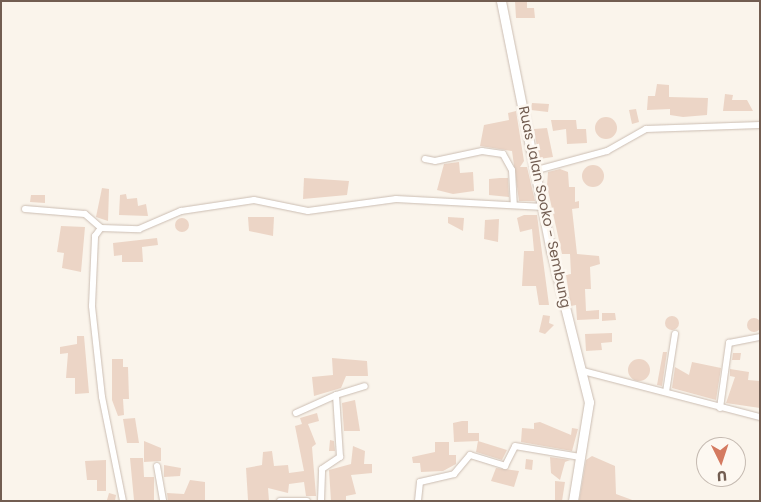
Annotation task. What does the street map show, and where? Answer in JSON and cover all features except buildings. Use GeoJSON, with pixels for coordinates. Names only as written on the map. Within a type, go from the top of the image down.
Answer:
{"type":"FeatureCollection","features":[{"type":"Feature","properties":{"kind":"main road","name":"Ruas Jalan Sooko - Sembung"},"geometry":{"type":"LineString","coordinates":[[501,1],[544,207],[583,371],[589,408],[573,501]]}},
{"type":"Feature","properties":{"kind":"street"},"geometry":{"type":"LineString","coordinates":[[537,170],[607,151],[646,130],[760,125]]}},
{"type":"Feature","properties":{"kind":"street"},"geometry":{"type":"LineString","coordinates":[[425,159],[435,161],[482,152],[503,154],[512,170],[514,204]]}},
{"type":"Feature","properties":{"kind":"street"},"geometry":{"type":"LineString","coordinates":[[25,209],[85,214],[101,228],[139,229],[181,211],[241,201],[316,211],[396,199],[544,207]]}},
{"type":"Feature","properties":{"kind":"street"},"geometry":{"type":"LineString","coordinates":[[101,228],[95,236],[92,306],[102,397],[123,501]]}},
{"type":"Feature","properties":{"kind":"street"},"geometry":{"type":"LineString","coordinates":[[666,392],[675,334]]}},
{"type":"Feature","properties":{"kind":"street"},"geometry":{"type":"LineString","coordinates":[[720,408],[730,343],[760,337]]}},
{"type":"Feature","properties":{"kind":"street"},"geometry":{"type":"LineString","coordinates":[[583,371],[760,417]]}},
{"type":"Feature","properties":{"kind":"street"},"geometry":{"type":"LineString","coordinates":[[296,413],[365,386]]}},
{"type":"Feature","properties":{"kind":"street"},"geometry":{"type":"LineString","coordinates":[[321,501],[322,469],[340,457],[336,396]]}},
{"type":"Feature","properties":{"kind":"street"},"geometry":{"type":"LineString","coordinates":[[418,501],[420,482],[454,474],[470,455],[505,466],[514,446],[580,457]]}},
{"type":"Feature","properties":{"kind":"street"},"geometry":{"type":"LineString","coordinates":[[158,466],[163,501]]}},
{"type":"Feature","properties":{"kind":"street"},"geometry":{"type":"LineString","coordinates":[[280,501],[307,501]]}}]}
